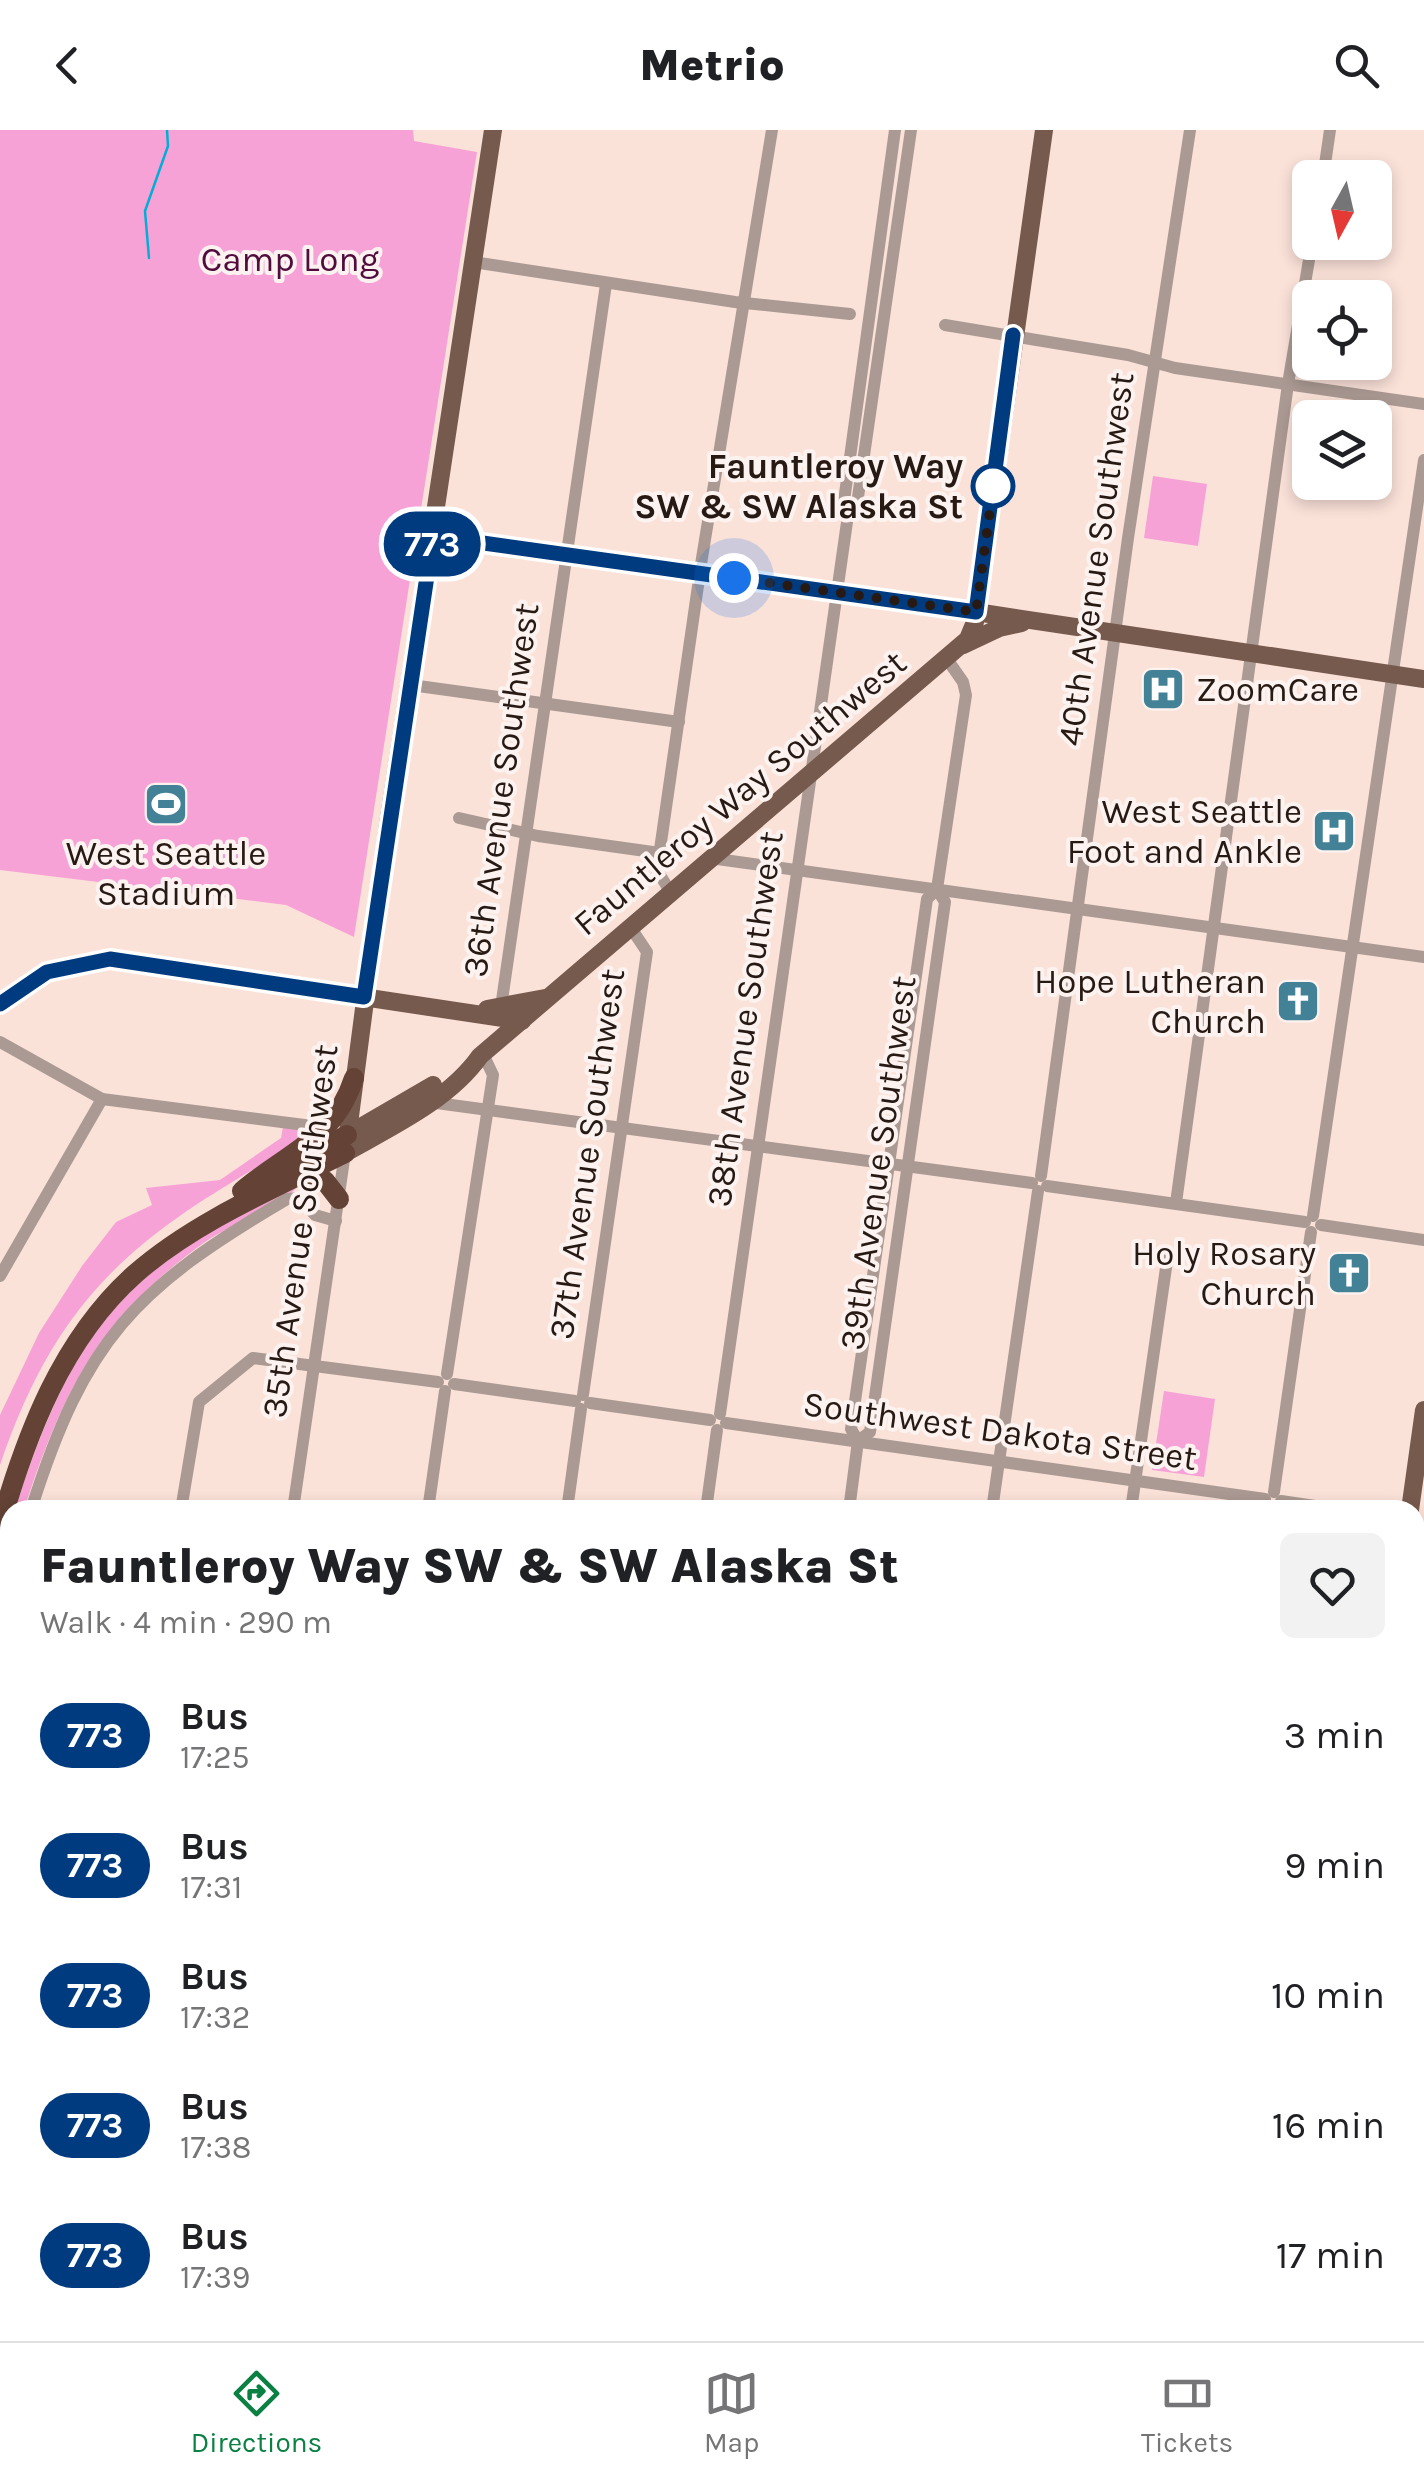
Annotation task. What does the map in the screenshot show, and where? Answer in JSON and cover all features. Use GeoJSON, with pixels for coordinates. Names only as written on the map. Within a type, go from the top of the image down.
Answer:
{"type":"FeatureCollection","features":[{"type":"Feature","properties":{"kind":"highway"},"geometry":{"type":"LineString","coordinates":[[341,1139],[354,1078]]}},
{"type":"Feature","properties":{"kind":"highway","name":"Fauntleroy Way Southwest"},"geometry":{"type":"LineString","coordinates":[[9,1500],[50,1388],[82,1335],[115,1293],[185,1238],[302,1175],[341,1139]]}},
{"type":"Feature","properties":{"kind":"highway","name":"Fauntleroy Way Southwest"},"geometry":{"type":"LineString","coordinates":[[0,1489],[26,1412],[69,1332],[144,1252],[242,1191],[341,1139]]}},
{"type":"Feature","properties":{"kind":"highway"},"geometry":{"type":"LineString","coordinates":[[302,1175],[325,1181],[338,1210]]}},
{"type":"Feature","properties":{"kind":"main road","name":"35th Avenue Southwest"},"geometry":{"type":"LineString","coordinates":[[354,1078],[493,130]]}},
{"type":"Feature","properties":{"kind":"main road","name":"Fauntleroy Way Southwest"},"geometry":{"type":"LineString","coordinates":[[341,1139],[482,1055],[710,858],[811,777],[972,633],[1044,130]]}},
{"type":"Feature","properties":{"kind":"main road"},"geometry":{"type":"LineString","coordinates":[[976,612],[1424,680]]}},
{"type":"Feature","properties":{"kind":"main road"},"geometry":{"type":"LineString","coordinates":[[962,645],[999,628],[1047,621]]}},
{"type":"Feature","properties":{"kind":"main road"},"geometry":{"type":"LineString","coordinates":[[0,1004],[47,972],[110,959],[464,1012],[498,1012],[550,997]]}},
{"type":"Feature","properties":{"kind":"main road"},"geometry":{"type":"LineString","coordinates":[[464,1012],[488,1031],[482,1055]]}},
{"type":"Feature","properties":{"kind":"main road"},"geometry":{"type":"LineString","coordinates":[[498,1012],[522,1020]]}},
{"type":"Feature","properties":{"kind":"main road","name":"Fauntleroy Way Southwest"},"geometry":{"type":"LineString","coordinates":[[341,1139],[428,1102],[470,1071],[482,1055]]}},
{"type":"Feature","properties":{"kind":"main road"},"geometry":{"type":"LineString","coordinates":[[1411,1500],[1424,1410]]}},
{"type":"Feature","properties":{"kind":"street"},"geometry":{"type":"LineString","coordinates":[[671,892],[659,877],[660,854],[700,574],[772,130]]}},
{"type":"Feature","properties":{"kind":"street","name":"38th Avenue Southwest"},"geometry":{"type":"LineString","coordinates":[[707,1500],[848,514],[844,501],[895,130]]}},
{"type":"Feature","properties":{"kind":"street","name":"38th Avenue Southwest"},"geometry":{"type":"LineString","coordinates":[[848,514],[857,504],[911,130]]}},
{"type":"Feature","properties":{"kind":"street","name":"40th Avenue Southwest"},"geometry":{"type":"LineString","coordinates":[[993,1500],[1114,632],[1190,130]]}},
{"type":"Feature","properties":{"kind":"street"},"geometry":{"type":"LineString","coordinates":[[1326,160],[1330,130]]}},
{"type":"Feature","properties":{"kind":"street"},"geometry":{"type":"LineString","coordinates":[[1176,1203],[1288,384],[1309,260]]}},
{"type":"Feature","properties":{"kind":"street"},"geometry":{"type":"LineString","coordinates":[[473,262],[606,284],[850,314]]}},
{"type":"Feature","properties":{"kind":"street","name":"36th Avenue Southwest"},"geometry":{"type":"LineString","coordinates":[[498,1012],[606,284]]}},
{"type":"Feature","properties":{"kind":"street"},"geometry":{"type":"LineString","coordinates":[[944,325],[1424,404]]}},
{"type":"Feature","properties":{"kind":"street"},"geometry":{"type":"LineString","coordinates":[[1272,1500],[1389,674],[1424,460]]}},
{"type":"Feature","properties":{"kind":"street"},"geometry":{"type":"LineString","coordinates":[[433,536],[976,612]]}},
{"type":"Feature","properties":{"kind":"street","name":"39th Avenue Southwest"},"geometry":{"type":"LineString","coordinates":[[850,1500],[858,1442],[851,1429],[927,899],[937,889],[966,695],[963,682],[947,659]]}},
{"type":"Feature","properties":{"kind":"street"},"geometry":{"type":"LineString","coordinates":[[411,685],[679,722]]}},
{"type":"Feature","properties":{"kind":"street"},"geometry":{"type":"LineString","coordinates":[[460,818],[660,854]]}},
{"type":"Feature","properties":{"kind":"street"},"geometry":{"type":"LineString","coordinates":[[710,858],[1424,958]]}},
{"type":"Feature","properties":{"kind":"street","name":"39th Avenue Southwest"},"geometry":{"type":"LineString","coordinates":[[858,1442],[870,1432],[908,1166],[945,902],[937,889]]}},
{"type":"Feature","properties":{"kind":"street","name":"37th Avenue Southwest"},"geometry":{"type":"LineString","coordinates":[[568,1500],[647,952],[631,928]]}},
{"type":"Feature","properties":{"kind":"street"},"geometry":{"type":"LineString","coordinates":[[0,1042],[102,1099],[271,1122],[341,1139]]}},
{"type":"Feature","properties":{"kind":"street"},"geometry":{"type":"LineString","coordinates":[[429,1500],[494,1070],[482,1055]]}},
{"type":"Feature","properties":{"kind":"street"},"geometry":{"type":"LineString","coordinates":[[0,1276],[102,1099]]}},
{"type":"Feature","properties":{"kind":"street"},"geometry":{"type":"LineString","coordinates":[[428,1102],[1424,1240]]}},
{"type":"Feature","properties":{"kind":"street","name":"35th Avenue Southwest"},"geometry":{"type":"LineString","coordinates":[[296,1500],[338,1210],[341,1139]]}},
{"type":"Feature","properties":{"kind":"street"},"geometry":{"type":"LineString","coordinates":[[34,1500],[64,1412],[80,1379],[149,1291],[186,1262],[287,1199],[299,1198],[315,1215],[338,1210]]}},
{"type":"Feature","properties":{"kind":"street"},"geometry":{"type":"LineString","coordinates":[[1132,1500],[1168,1254]]}},
{"type":"Feature","properties":{"kind":"street","name":"Southwest Dakota Street"},"geometry":{"type":"LineString","coordinates":[[182,1500],[200,1402],[252,1358],[1259,1500]]}},
{"type":"Feature","properties":{"kind":"green space","name":"Camp Long"},"geometry":{"type":"Polygon","coordinates":[[[0,130],[413,130],[414,141],[477,152],[354,937],[286,905],[0,870],[0,130]]]}},
{"type":"Feature","properties":{"kind":"green space"},"geometry":{"type":"Polygon","coordinates":[[[1153,476],[1207,484],[1198,546],[1144,538],[1153,476]]]}},
{"type":"Feature","properties":{"kind":"green space"},"geometry":{"type":"Polygon","coordinates":[[[283,1127],[318,1132],[162,1229],[121,1263],[85,1302],[53,1347],[25,1401],[0,1465],[0,1415],[39,1333],[116,1222],[152,1205],[146,1188],[220,1180],[281,1138],[283,1127]]]}},
{"type":"Feature","properties":{"kind":"green space"},"geometry":{"type":"Polygon","coordinates":[[[296,1188],[266,1211],[205,1242],[138,1298],[90,1360],[54,1429],[27,1500],[18,1500],[58,1396],[83,1351],[112,1312],[147,1277],[237,1216],[296,1188]]]}},
{"type":"Feature","properties":{"kind":"green space"},"geometry":{"type":"Polygon","coordinates":[[[1164,1391],[1215,1399],[1204,1477],[1152,1470],[1164,1391]]]}},
{"type":"Feature","properties":{"kind":"waterway"},"geometry":{"type":"LineString","coordinates":[[149,258],[145,211],[168,146],[167,130]]}},
{"type":"Feature","properties":{"kind":"bus line","name":"773"},"geometry":{"type":"LineString","coordinates":[[0,1004],[47,972],[110,959],[364,997],[433,536],[976,612],[1013,335]]}},
{"type":"Feature","properties":{"kind":"place","name":"Fauntleroy Way SW & SW Alaska St"},"geometry":{"type":"Point","coordinates":[993,486]}},
{"type":"Feature","properties":{"kind":"place","name":"ZoomCare"},"geometry":{"type":"Point","coordinates":[1163,689]}},
{"type":"Feature","properties":{"kind":"place","name":"West Seattle Stadium"},"geometry":{"type":"Point","coordinates":[166,804]}},
{"type":"Feature","properties":{"kind":"place","name":"West Seattle Foot and Ankle"},"geometry":{"type":"Point","coordinates":[1334,831]}},
{"type":"Feature","properties":{"kind":"place","name":"Hope Lutheran Church"},"geometry":{"type":"Point","coordinates":[1298,1001]}},
{"type":"Feature","properties":{"kind":"place","name":"Holy Rosary Church"},"geometry":{"type":"Point","coordinates":[1349,1273]}},
{"type":"Feature","properties":{"kind":"route"},"geometry":{"type":"LineString","coordinates":[[734,578],[976,612],[995,474],[993,486]]}}]}
